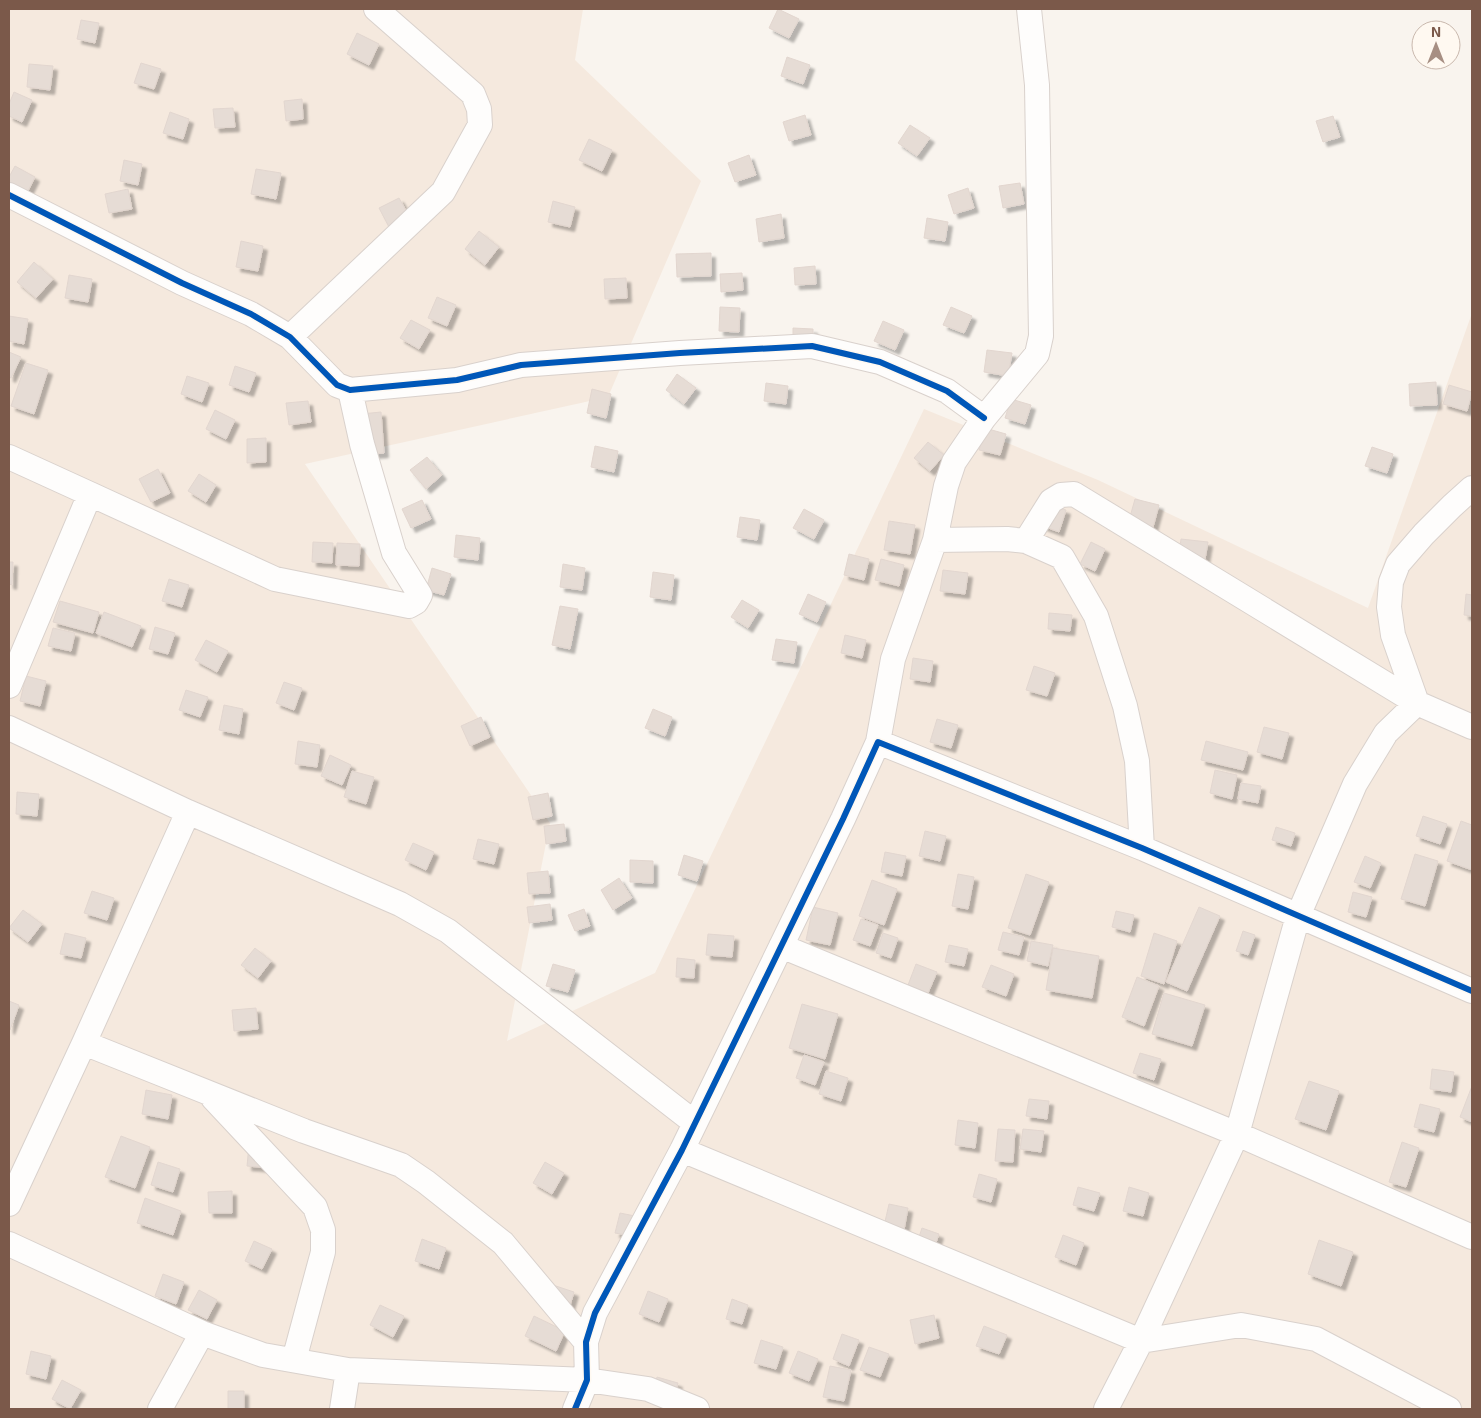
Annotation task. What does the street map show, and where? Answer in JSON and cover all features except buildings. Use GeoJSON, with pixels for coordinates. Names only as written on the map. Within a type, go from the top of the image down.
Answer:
{"type":"FeatureCollection","features":[{"type":"Feature","properties":{"kind":"street"},"geometry":{"type":"LineString","coordinates":[[290,336],[443,192],[480,125],[479,109],[473,94],[376,9]]}},
{"type":"Feature","properties":{"kind":"street"},"geometry":{"type":"LineString","coordinates":[[575,1409],[587,1380],[586,1342],[595,1313],[682,1150],[844,818],[878,742],[893,659],[934,540],[946,486],[954,462],[984,418],[1037,354],[1041,336],[1037,85],[1029,9]]}},
{"type":"Feature","properties":{"kind":"street"},"geometry":{"type":"LineString","coordinates":[[9,195],[182,283],[251,314],[290,336],[337,385],[350,390],[456,380],[521,365],[812,346],[880,362],[947,391],[984,418]]}},
{"type":"Feature","properties":{"kind":"street"},"geometry":{"type":"LineString","coordinates":[[9,457],[275,579],[410,606],[420,596],[394,553],[362,444],[350,390]]}},
{"type":"Feature","properties":{"kind":"street"},"geometry":{"type":"LineString","coordinates":[[1416,703],[1392,636],[1388,607],[1391,582],[1398,564],[1452,506],[1472,488]]}},
{"type":"Feature","properties":{"kind":"street"},"geometry":{"type":"LineString","coordinates":[[9,686],[90,494]]}},
{"type":"Feature","properties":{"kind":"street"},"geometry":{"type":"LineString","coordinates":[[1026,541],[1051,501],[1061,496],[1074,494],[1416,703],[1472,727]]}},
{"type":"Feature","properties":{"kind":"street"},"geometry":{"type":"LineString","coordinates":[[934,540],[1007,539],[1026,541],[1062,557],[1096,616],[1125,706],[1137,761],[1142,848]]}},
{"type":"Feature","properties":{"kind":"street"},"geometry":{"type":"LineString","coordinates":[[1106,1409],[1141,1341],[1237,1134],[1298,916],[1355,784],[1386,733],[1416,703]]}},
{"type":"Feature","properties":{"kind":"street"},"geometry":{"type":"LineString","coordinates":[[9,728],[188,812],[400,904],[448,931],[695,1123]]}},
{"type":"Feature","properties":{"kind":"street"},"geometry":{"type":"LineString","coordinates":[[878,742],[1142,848],[1472,991]]}},
{"type":"Feature","properties":{"kind":"street"},"geometry":{"type":"LineString","coordinates":[[9,1204],[188,812]]}},
{"type":"Feature","properties":{"kind":"street"},"geometry":{"type":"LineString","coordinates":[[781,946],[1237,1134],[1472,1237]]}},
{"type":"Feature","properties":{"kind":"street"},"geometry":{"type":"LineString","coordinates":[[84,1043],[304,1131],[401,1165],[503,1242],[586,1342]]}},
{"type":"Feature","properties":{"kind":"street"},"geometry":{"type":"LineString","coordinates":[[208,1093],[315,1207],[323,1230],[323,1252],[294,1360]]}},
{"type":"Feature","properties":{"kind":"street"},"geometry":{"type":"LineString","coordinates":[[682,1150],[1141,1341],[1241,1325],[1316,1340],[1450,1409]]}},
{"type":"Feature","properties":{"kind":"street"},"geometry":{"type":"LineString","coordinates":[[9,1244],[202,1333],[263,1355],[348,1370],[587,1380],[648,1389],[697,1409]]}},
{"type":"Feature","properties":{"kind":"street"},"geometry":{"type":"LineString","coordinates":[[160,1409],[202,1333]]}},
{"type":"Feature","properties":{"kind":"street"},"geometry":{"type":"LineString","coordinates":[[342,1409],[348,1370]]}},
{"type":"Feature","properties":{"kind":"shaded area"},"geometry":{"type":"Polygon","coordinates":[[[9,9],[583,9],[575,60],[701,181],[608,397],[305,464],[550,823],[507,1041],[655,973],[924,409],[1098,480],[1368,608],[1472,313],[1472,1409],[9,1409],[9,9]]]}},
{"type":"Feature","properties":{"kind":"cycle path"},"geometry":{"type":"LineString","coordinates":[[9,195],[182,283],[251,314],[290,337],[337,385],[350,390],[457,380],[521,365],[680,353],[812,346],[880,362],[947,391],[984,418]]}},
{"type":"Feature","properties":{"kind":"cycle path"},"geometry":{"type":"LineString","coordinates":[[575,1409],[587,1380],[586,1342],[595,1313],[682,1150],[843,819],[878,742],[1142,848],[1472,991]]}}]}
